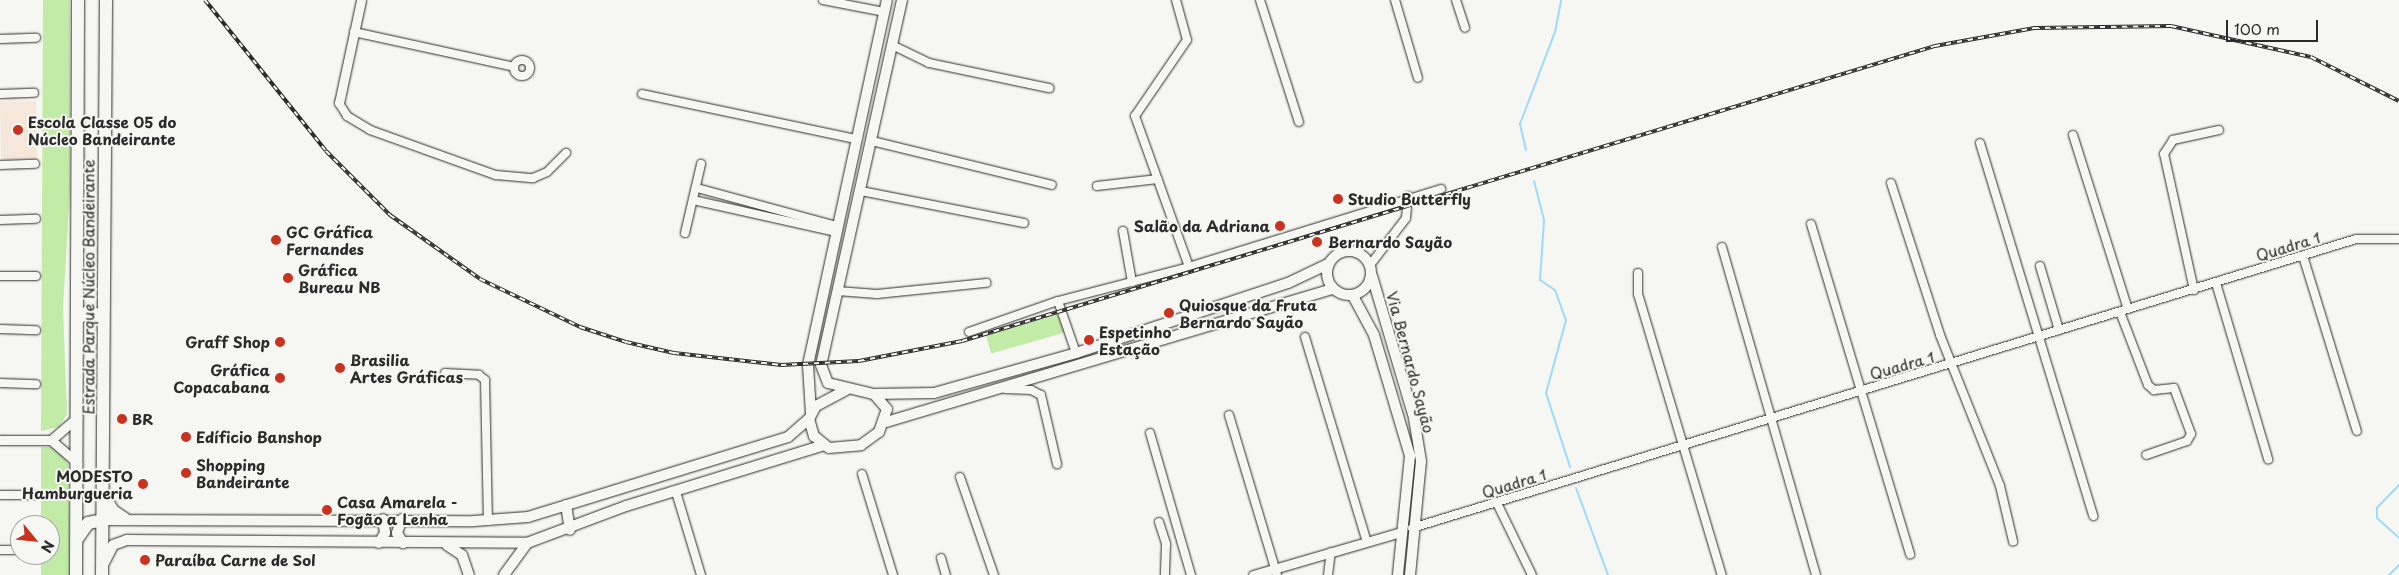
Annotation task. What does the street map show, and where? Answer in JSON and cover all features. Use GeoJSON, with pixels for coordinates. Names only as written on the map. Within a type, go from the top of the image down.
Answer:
{"type":"FeatureCollection","features":[{"type":"Feature","properties":{"kind":"highway","name":"Estrada Parque Núcleo Bandeirante"},"geometry":{"type":"LineString","coordinates":[[76,575],[78,0]]}},
{"type":"Feature","properties":{"kind":"highway","name":"Estrada Parque Núcleo Bandeirante"},"geometry":{"type":"LineString","coordinates":[[102,571],[102,317],[106,0]]}},
{"type":"Feature","properties":{"kind":"highway"},"geometry":{"type":"LineString","coordinates":[[77,319],[89,311],[102,317]]}},
{"type":"Feature","properties":{"kind":"highway"},"geometry":{"type":"LineString","coordinates":[[103,495],[113,511],[126,519]]}},
{"type":"Feature","properties":{"kind":"highway"},"geometry":{"type":"LineString","coordinates":[[76,539],[88,523],[103,520]]}},
{"type":"Feature","properties":{"kind":"main road"},"geometry":{"type":"LineString","coordinates":[[887,0],[808,365],[810,416],[814,436],[824,445],[842,449],[861,444],[886,422],[1332,289],[1354,296],[1362,292],[1371,270],[1355,251],[1344,251],[1328,264],[1288,283],[1076,353],[934,393],[873,394],[846,390],[828,383],[821,372],[837,290],[861,191],[902,0]]}},
{"type":"Feature","properties":{"kind":"main road"},"geometry":{"type":"LineString","coordinates":[[1328,264],[1326,277],[1332,289]]}},
{"type":"Feature","properties":{"kind":"main road","name":"Via Bernardo Sayão"},"geometry":{"type":"LineString","coordinates":[[1371,270],[1414,418],[1421,461],[1412,528],[1410,575]]}},
{"type":"Feature","properties":{"kind":"main road","name":"Via Bernardo Sayão"},"geometry":{"type":"LineString","coordinates":[[1354,296],[1374,335],[1410,456],[1398,575]]}},
{"type":"Feature","properties":{"kind":"main road"},"geometry":{"type":"LineString","coordinates":[[103,520],[402,519],[488,521],[528,517],[788,437],[828,397],[846,390]]}},
{"type":"Feature","properties":{"kind":"main road"},"geometry":{"type":"LineString","coordinates":[[873,394],[884,402],[886,422]]}},
{"type":"Feature","properties":{"kind":"main road"},"geometry":{"type":"LineString","coordinates":[[102,571],[113,545],[144,541],[446,545],[527,544],[570,530],[626,506],[824,445]]}},
{"type":"Feature","properties":{"kind":"main road"},"geometry":{"type":"LineString","coordinates":[[566,504],[570,530]]}},
{"type":"Feature","properties":{"kind":"main road"},"geometry":{"type":"LineString","coordinates":[[379,543],[384,533],[382,519]]}},
{"type":"Feature","properties":{"kind":"main road"},"geometry":{"type":"LineString","coordinates":[[402,519],[397,533],[403,543]]}},
{"type":"Feature","properties":{"kind":"main road"},"geometry":{"type":"LineString","coordinates":[[144,521],[141,532],[144,541]]}},
{"type":"Feature","properties":{"kind":"main road"},"geometry":{"type":"LineString","coordinates":[[504,575],[527,544]]}},
{"type":"Feature","properties":{"kind":"main road"},"geometry":{"type":"LineString","coordinates":[[446,545],[462,555],[469,575]]}},
{"type":"Feature","properties":{"kind":"street"},"geometry":{"type":"LineString","coordinates":[[361,0],[339,103],[348,116],[370,130],[496,175],[533,178],[547,172],[566,153]]}},
{"type":"Feature","properties":{"kind":"street"},"geometry":{"type":"LineString","coordinates":[[823,0],[884,12]]}},
{"type":"Feature","properties":{"kind":"street"},"geometry":{"type":"LineString","coordinates":[[1176,0],[1187,40],[1135,116],[1189,267]]}},
{"type":"Feature","properties":{"kind":"street"},"geometry":{"type":"LineString","coordinates":[[1260,0],[1300,122]]}},
{"type":"Feature","properties":{"kind":"street"},"geometry":{"type":"LineString","coordinates":[[1395,0],[1418,78]]}},
{"type":"Feature","properties":{"kind":"street"},"geometry":{"type":"LineString","coordinates":[[1456,0],[1465,28]]}},
{"type":"Feature","properties":{"kind":"street"},"geometry":{"type":"LineString","coordinates":[[354,32],[514,67]]}},
{"type":"Feature","properties":{"kind":"street"},"geometry":{"type":"LineString","coordinates":[[0,38],[36,38]]}},
{"type":"Feature","properties":{"kind":"street"},"geometry":{"type":"LineString","coordinates":[[892,45],[929,63],[1049,88]]}},
{"type":"Feature","properties":{"kind":"street"},"geometry":{"type":"LineString","coordinates":[[0,94],[34,92]]}},
{"type":"Feature","properties":{"kind":"street"},"geometry":{"type":"LineString","coordinates":[[642,94],[856,139]]}},
{"type":"Feature","properties":{"kind":"street"},"geometry":{"type":"LineString","coordinates":[[2194,290],[2164,154],[2173,140],[2220,130]]}},
{"type":"Feature","properties":{"kind":"street"},"geometry":{"type":"LineString","coordinates":[[2073,135],[2124,311],[2148,386],[2154,390],[2174,388],[2191,434],[2187,441],[2146,455]]}},
{"type":"Feature","properties":{"kind":"street"},"geometry":{"type":"LineString","coordinates":[[872,141],[1052,184]]}},
{"type":"Feature","properties":{"kind":"street"},"geometry":{"type":"LineString","coordinates":[[1980,143],[2093,516]]}},
{"type":"Feature","properties":{"kind":"street"},"geometry":{"type":"LineString","coordinates":[[0,165],[35,164]]}},
{"type":"Feature","properties":{"kind":"street"},"geometry":{"type":"LineString","coordinates":[[685,233],[697,188],[701,164]]}},
{"type":"Feature","properties":{"kind":"street"},"geometry":{"type":"LineString","coordinates":[[1097,186],[1158,179]]}},
{"type":"Feature","properties":{"kind":"street"},"geometry":{"type":"LineString","coordinates":[[1891,183],[1952,365],[2000,486],[2013,541]]}},
{"type":"Feature","properties":{"kind":"street"},"geometry":{"type":"LineString","coordinates":[[697,188],[806,215],[837,229]]}},
{"type":"Feature","properties":{"kind":"street"},"geometry":{"type":"LineString","coordinates":[[969,332],[1058,301],[1189,267],[1408,196],[1441,189]]}},
{"type":"Feature","properties":{"kind":"street"},"geometry":{"type":"LineString","coordinates":[[704,203],[707,191]]}},
{"type":"Feature","properties":{"kind":"street"},"geometry":{"type":"LineString","coordinates":[[861,191],[1024,224]]}},
{"type":"Feature","properties":{"kind":"street"},"geometry":{"type":"LineString","coordinates":[[1371,270],[1406,218],[1408,196]]}},
{"type":"Feature","properties":{"kind":"street"},"geometry":{"type":"LineString","coordinates":[[693,200],[803,225],[837,229]]}},
{"type":"Feature","properties":{"kind":"street"},"geometry":{"type":"LineString","coordinates":[[759,216],[762,203]]}},
{"type":"Feature","properties":{"kind":"street"},"geometry":{"type":"LineString","coordinates":[[803,225],[806,215]]}},
{"type":"Feature","properties":{"kind":"street"},"geometry":{"type":"LineString","coordinates":[[0,220],[36,219]]}},
{"type":"Feature","properties":{"kind":"street"},"geometry":{"type":"LineString","coordinates":[[1811,224],[1910,555]]}},
{"type":"Feature","properties":{"kind":"street"},"geometry":{"type":"LineString","coordinates":[[1124,231],[1132,282]]}},
{"type":"Feature","properties":{"kind":"street","name":"Quadra 1"},"geometry":{"type":"LineString","coordinates":[[1412,528],[1684,446],[1769,418],[1952,365],[2362,238],[2399,239]]}},
{"type":"Feature","properties":{"kind":"street"},"geometry":{"type":"LineString","coordinates":[[1722,247],[1769,418],[1816,575]]}},
{"type":"Feature","properties":{"kind":"street"},"geometry":{"type":"LineString","coordinates":[[2304,256],[2357,431]]}},
{"type":"Feature","properties":{"kind":"street"},"geometry":{"type":"LineString","coordinates":[[2040,266],[2060,330]]}},
{"type":"Feature","properties":{"kind":"street"},"geometry":{"type":"LineString","coordinates":[[1638,273],[1638,294],[1722,575]]}},
{"type":"Feature","properties":{"kind":"street"},"geometry":{"type":"LineString","coordinates":[[0,276],[36,276]]}},
{"type":"Feature","properties":{"kind":"street"},"geometry":{"type":"LineString","coordinates":[[837,290],[877,294],[986,283]]}},
{"type":"Feature","properties":{"kind":"street"},"geometry":{"type":"LineString","coordinates":[[2216,283],[2268,459]]}},
{"type":"Feature","properties":{"kind":"street"},"geometry":{"type":"LineString","coordinates":[[1058,301],[1076,353]]}},
{"type":"Feature","properties":{"kind":"street"},"geometry":{"type":"LineString","coordinates":[[0,330],[36,330]]}},
{"type":"Feature","properties":{"kind":"street"},"geometry":{"type":"LineString","coordinates":[[1305,337],[1367,542]]}},
{"type":"Feature","properties":{"kind":"street"},"geometry":{"type":"LineString","coordinates":[[445,374],[479,375],[485,380],[488,521]]}},
{"type":"Feature","properties":{"kind":"street"},"geometry":{"type":"LineString","coordinates":[[0,384],[36,384]]}},
{"type":"Feature","properties":{"kind":"street"},"geometry":{"type":"LineString","coordinates":[[1000,389],[1031,390],[1041,396],[1057,464]]}},
{"type":"Feature","properties":{"kind":"street"},"geometry":{"type":"LineString","coordinates":[[1229,415],[1276,572]]}},
{"type":"Feature","properties":{"kind":"street"},"geometry":{"type":"LineString","coordinates":[[0,440],[51,440],[77,417]]}},
{"type":"Feature","properties":{"kind":"street"},"geometry":{"type":"LineString","coordinates":[[1150,433],[1191,575]]}},
{"type":"Feature","properties":{"kind":"street"},"geometry":{"type":"LineString","coordinates":[[51,440],[77,463]]}},
{"type":"Feature","properties":{"kind":"street"},"geometry":{"type":"LineString","coordinates":[[862,474],[894,575]]}},
{"type":"Feature","properties":{"kind":"street"},"geometry":{"type":"LineString","coordinates":[[960,476],[994,575]]}},
{"type":"Feature","properties":{"kind":"street"},"geometry":{"type":"LineString","coordinates":[[676,492],[701,575]]}},
{"type":"Feature","properties":{"kind":"street"},"geometry":{"type":"LineString","coordinates":[[0,495],[34,495]]}},
{"type":"Feature","properties":{"kind":"street"},"geometry":{"type":"LineString","coordinates":[[1497,503],[1532,575]]}},
{"type":"Feature","properties":{"kind":"street"},"geometry":{"type":"LineString","coordinates":[[1159,522],[1166,544],[1165,575]]}},
{"type":"Feature","properties":{"kind":"street"},"geometry":{"type":"LineString","coordinates":[[1253,575],[1276,572],[1331,552],[1401,532]]}},
{"type":"Feature","properties":{"kind":"street"},"geometry":{"type":"LineString","coordinates":[[1328,575],[1331,552]]}},
{"type":"Feature","properties":{"kind":"street"},"geometry":{"type":"LineString","coordinates":[[940,558],[946,575]]}},
{"type":"Feature","properties":{"kind":"shaded area","name":"Escola Classe 05 do Núcleo Bandeirante"},"geometry":{"type":"Polygon","coordinates":[[[36,101],[37,159],[1,160],[0,102],[36,101]]]}},
{"type":"Feature","properties":{"kind":"green space"},"geometry":{"type":"Polygon","coordinates":[[[43,0],[70,0],[70,190],[63,308],[67,414],[59,427],[41,431],[43,0]]]}},
{"type":"Feature","properties":{"kind":"green space"},"geometry":{"type":"Polygon","coordinates":[[[1060,314],[1065,332],[991,353],[986,335],[1060,314]]]}},
{"type":"Feature","properties":{"kind":"green space"},"geometry":{"type":"Polygon","coordinates":[[[41,447],[54,447],[66,456],[68,465],[70,575],[41,575],[41,565],[60,565],[60,515],[41,515],[41,447]]]}},
{"type":"Feature","properties":{"kind":"waterway"},"geometry":{"type":"LineString","coordinates":[[1526,150],[1520,124],[1555,32],[1561,0]]}},
{"type":"Feature","properties":{"kind":"waterway"},"geometry":{"type":"LineString","coordinates":[[1534,181],[1544,220],[1540,280],[1555,290],[1566,320],[1546,393],[1570,467]]}},
{"type":"Feature","properties":{"kind":"waterway"},"geometry":{"type":"LineString","coordinates":[[2399,485],[2377,508],[2377,518],[2399,538]]}},
{"type":"Feature","properties":{"kind":"waterway"},"geometry":{"type":"LineString","coordinates":[[1576,488],[1608,575]]}},
{"type":"Feature","properties":{"kind":"waterway"},"geometry":{"type":"LineString","coordinates":[[2389,575],[2399,565]]}},
{"type":"Feature","properties":{"kind":"railway"},"geometry":{"type":"LineString","coordinates":[[205,0],[326,151],[390,215],[480,279],[580,327],[626,342],[674,353],[781,365],[859,361],[962,341],[1935,46],[2034,28],[2171,26],[2311,57],[2399,101]]}},
{"type":"Feature","properties":{"kind":"place","name":"Escola Classe 05 do Núcleo Bandeirante"},"geometry":{"type":"Point","coordinates":[18,130]}},
{"type":"Feature","properties":{"kind":"place","name":"Studio Butterfly"},"geometry":{"type":"Point","coordinates":[1338,199]}},
{"type":"Feature","properties":{"kind":"place","name":"Salão da Adriana"},"geometry":{"type":"Point","coordinates":[1280,226]}},
{"type":"Feature","properties":{"kind":"place","name":"GC Gráfica Fernandes"},"geometry":{"type":"Point","coordinates":[276,240]}},
{"type":"Feature","properties":{"kind":"place","name":"Bernardo Sayão"},"geometry":{"type":"Point","coordinates":[1317,242]}},
{"type":"Feature","properties":{"kind":"place","name":"Gráfica Bureau NB"},"geometry":{"type":"Point","coordinates":[288,278]}},
{"type":"Feature","properties":{"kind":"place","name":"Quiosque da Fruta Bernardo Sayão"},"geometry":{"type":"Point","coordinates":[1169,313]}},
{"type":"Feature","properties":{"kind":"place","name":"Espetinho Estação"},"geometry":{"type":"Point","coordinates":[1089,340]}},
{"type":"Feature","properties":{"kind":"place","name":"Graff Shop"},"geometry":{"type":"Point","coordinates":[280,342]}},
{"type":"Feature","properties":{"kind":"place","name":"Brasilia Artes Gráficas"},"geometry":{"type":"Point","coordinates":[340,368]}},
{"type":"Feature","properties":{"kind":"place","name":"Gráfica Copacabana"},"geometry":{"type":"Point","coordinates":[280,378]}},
{"type":"Feature","properties":{"kind":"place","name":"BR"},"geometry":{"type":"Point","coordinates":[122,419]}},
{"type":"Feature","properties":{"kind":"place","name":"Edíficio Banshop"},"geometry":{"type":"Point","coordinates":[186,437]}},
{"type":"Feature","properties":{"kind":"place","name":"Shopping Bandeirante"},"geometry":{"type":"Point","coordinates":[186,473]}},
{"type":"Feature","properties":{"kind":"place","name":"MODESTO Hamburgueria"},"geometry":{"type":"Point","coordinates":[143,484]}},
{"type":"Feature","properties":{"kind":"place","name":"Casa Amarela - Fogão a Lenha"},"geometry":{"type":"Point","coordinates":[327,510]}},
{"type":"Feature","properties":{"kind":"place","name":"Paraíba Carne de Sol"},"geometry":{"type":"Point","coordinates":[145,560]}}]}
